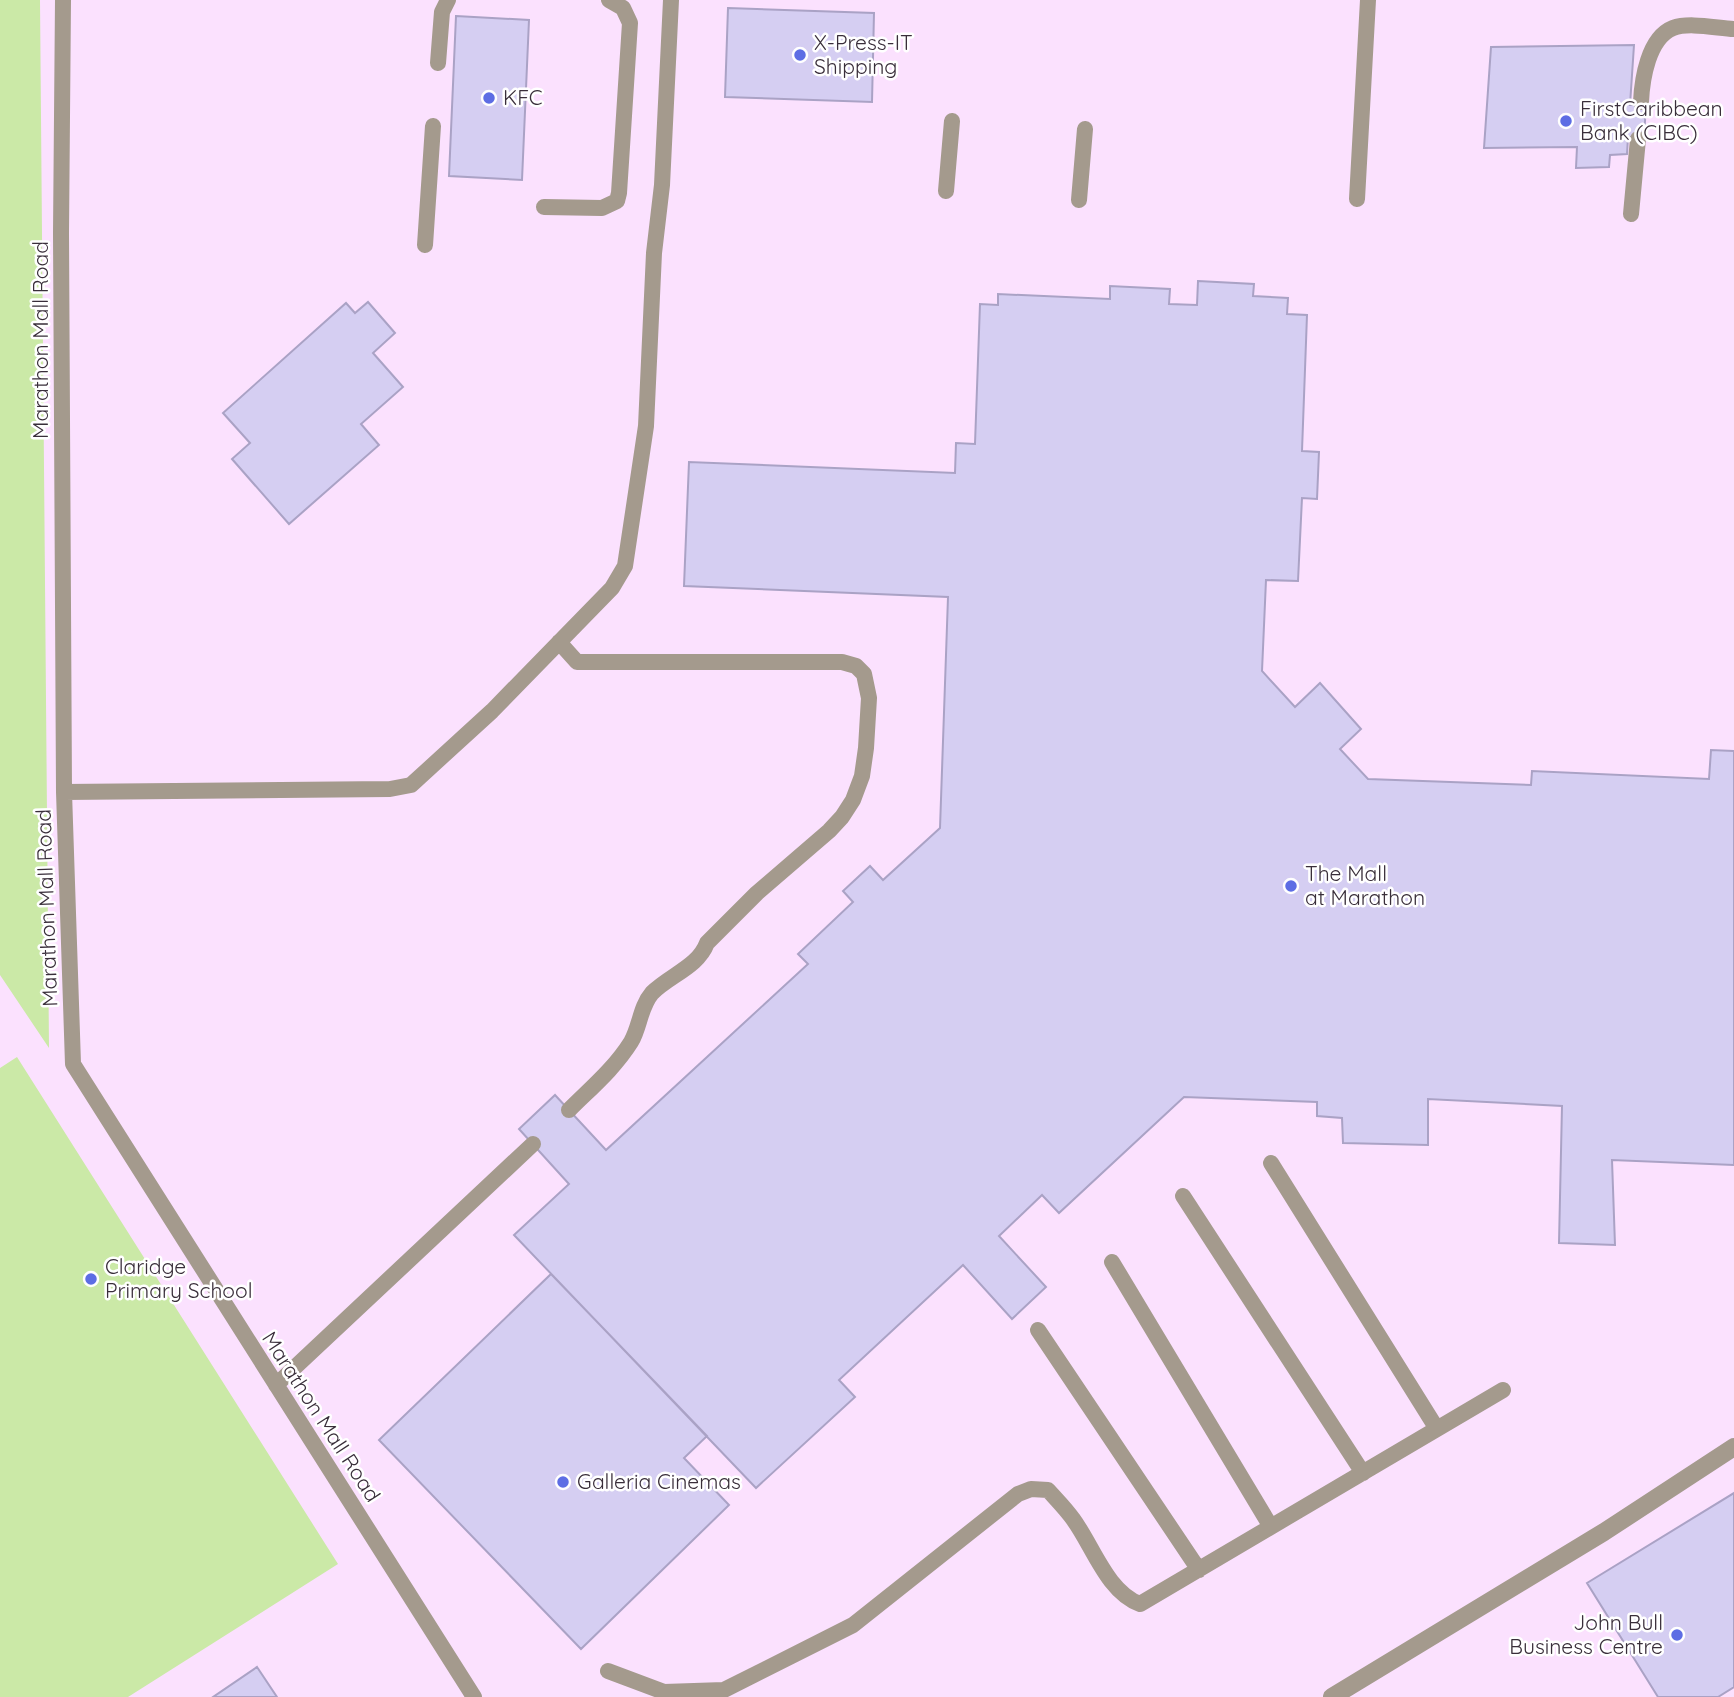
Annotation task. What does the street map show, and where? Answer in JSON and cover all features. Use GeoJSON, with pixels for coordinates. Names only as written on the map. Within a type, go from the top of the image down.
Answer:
{"type":"FeatureCollection","features":[{"type":"Feature","properties":{"kind":"street"},"geometry":{"type":"LineString","coordinates":[[1332,1697],[1604,1532],[1734,1447]]}},
{"type":"Feature","properties":{"kind":"lane","name":"Marathon Mall Road"},"geometry":{"type":"LineString","coordinates":[[63,0],[64,792],[73,1064],[474,1697]]}},
{"type":"Feature","properties":{"kind":"lane"},"geometry":{"type":"LineString","coordinates":[[438,63],[442,12],[448,0]]}},
{"type":"Feature","properties":{"kind":"lane"},"geometry":{"type":"LineString","coordinates":[[544,208],[602,208],[617,201],[630,23],[623,8],[609,0]]}},
{"type":"Feature","properties":{"kind":"lane"},"geometry":{"type":"LineString","coordinates":[[64,792],[401,788],[411,785],[612,588],[628,555],[646,426],[654,253],[662,185],[671,0]]}},
{"type":"Feature","properties":{"kind":"lane"},"geometry":{"type":"LineString","coordinates":[[1357,199],[1368,0]]}},
{"type":"Feature","properties":{"kind":"lane"},"geometry":{"type":"LineString","coordinates":[[1641,102],[1642,74],[1654,50],[1670,29],[1682,26],[1734,29]]}},
{"type":"Feature","properties":{"kind":"lane"},"geometry":{"type":"LineString","coordinates":[[946,191],[952,121]]}},
{"type":"Feature","properties":{"kind":"lane"},"geometry":{"type":"LineString","coordinates":[[425,245],[433,126]]}},
{"type":"Feature","properties":{"kind":"lane"},"geometry":{"type":"LineString","coordinates":[[1079,200],[1085,129]]}},
{"type":"Feature","properties":{"kind":"lane"},"geometry":{"type":"LineString","coordinates":[[1631,214],[1639,139]]}},
{"type":"Feature","properties":{"kind":"lane"},"geometry":{"type":"LineString","coordinates":[[559,642],[577,662],[842,662],[856,666],[864,674],[869,698],[862,776],[842,817],[757,893],[707,943],[704,953],[650,995],[633,1039],[617,1062],[569,1110]]}},
{"type":"Feature","properties":{"kind":"lane"},"geometry":{"type":"LineString","coordinates":[[276,1385],[533,1144]]}},
{"type":"Feature","properties":{"kind":"lane"},"geometry":{"type":"LineString","coordinates":[[1271,1163],[1437,1429]]}},
{"type":"Feature","properties":{"kind":"lane"},"geometry":{"type":"LineString","coordinates":[[1183,1196],[1363,1473]]}},
{"type":"Feature","properties":{"kind":"lane"},"geometry":{"type":"LineString","coordinates":[[1112,1262],[1271,1527]]}},
{"type":"Feature","properties":{"kind":"lane"},"geometry":{"type":"LineString","coordinates":[[1038,1330],[1199,1570]]}},
{"type":"Feature","properties":{"kind":"lane"},"geometry":{"type":"LineString","coordinates":[[608,1671],[664,1692],[724,1690],[853,1625],[1018,1494],[1031,1489],[1048,1490],[1073,1519],[1127,1599],[1140,1604],[1503,1390]]}},
{"type":"Feature","properties":{"kind":"shaded area"},"geometry":{"type":"Polygon","coordinates":[[[0,0],[1734,0],[1734,1697],[0,1697],[0,0]]]}},
{"type":"Feature","properties":{"kind":"green space"},"geometry":{"type":"Polygon","coordinates":[[[0,0],[40,0],[49,1048],[0,975],[0,0]]]}},
{"type":"Feature","properties":{"kind":"green space","name":"Claridge Primary School"},"geometry":{"type":"Polygon","coordinates":[[[17,1057],[338,1564],[128,1697],[0,1697],[0,1068],[17,1057]]]}},
{"type":"Feature","properties":{"kind":"building","name":"X-Press-IT Shipping"},"geometry":{"type":"Polygon","coordinates":[[[728,8],[874,13],[872,102],[725,97],[728,8]]]}},
{"type":"Feature","properties":{"kind":"building","name":"KFC"},"geometry":{"type":"Polygon","coordinates":[[[456,16],[529,20],[522,180],[449,176],[456,16]]]}},
{"type":"Feature","properties":{"kind":"building","name":"FirstCaribbean Bank (CIBC)"},"geometry":{"type":"Polygon","coordinates":[[[1634,45],[1630,105],[1646,105],[1644,137],[1628,137],[1627,154],[1610,155],[1609,167],[1576,168],[1577,147],[1484,148],[1491,47],[1634,45]]]}},
{"type":"Feature","properties":{"kind":"building","name":"The Mall at Marathon"},"geometry":{"type":"Polygon","coordinates":[[[1198,281],[1254,284],[1253,296],[1288,298],[1287,314],[1307,315],[1302,451],[1319,452],[1317,499],[1302,498],[1298,581],[1266,580],[1262,671],[1295,707],[1320,683],[1361,729],[1340,749],[1368,779],[1531,785],[1532,771],[1709,779],[1711,750],[1734,751],[1734,1165],[1612,1160],[1615,1245],[1559,1243],[1562,1106],[1428,1099],[1428,1145],[1343,1143],[1342,1118],[1317,1116],[1317,1102],[1184,1097],[1059,1213],[1042,1195],[999,1236],[1046,1287],[1012,1319],[963,1265],[839,1380],[855,1397],[756,1488],[514,1235],[569,1184],[519,1129],[555,1095],[606,1150],[808,964],[798,954],[853,902],[843,891],[870,866],[883,880],[940,828],[948,597],[684,586],[689,462],[955,473],[956,443],[975,444],[980,304],[998,305],[998,294],[1110,299],[1110,286],[1170,289],[1169,304],[1197,305],[1198,281]]]}},
{"type":"Feature","properties":{"kind":"building"},"geometry":{"type":"Polygon","coordinates":[[[368,302],[395,333],[373,353],[403,387],[361,424],[379,445],[289,524],[232,459],[250,443],[223,413],[346,303],[355,313],[368,302]]]}},
{"type":"Feature","properties":{"kind":"building","name":"Galleria Cinemas"},"geometry":{"type":"Polygon","coordinates":[[[551,1274],[707,1436],[684,1458],[729,1505],[581,1649],[379,1440],[551,1274]]]}},
{"type":"Feature","properties":{"kind":"building","name":"John Bull Business Centre"},"geometry":{"type":"Polygon","coordinates":[[[1734,1493],[1734,1687],[1718,1697],[1658,1697],[1587,1583],[1734,1493]]]}},
{"type":"Feature","properties":{"kind":"building"},"geometry":{"type":"Polygon","coordinates":[[[257,1667],[277,1697],[213,1697],[257,1667]]]}},
{"type":"Feature","properties":{"kind":"place","name":"X-Press-IT Shipping"},"geometry":{"type":"Point","coordinates":[800,55]}},
{"type":"Feature","properties":{"kind":"place","name":"KFC"},"geometry":{"type":"Point","coordinates":[489,98]}},
{"type":"Feature","properties":{"kind":"place","name":"FirstCaribbean Bank (CIBC)"},"geometry":{"type":"Point","coordinates":[1566,121]}},
{"type":"Feature","properties":{"kind":"place","name":"The Mall at Marathon"},"geometry":{"type":"Point","coordinates":[1291,886]}},
{"type":"Feature","properties":{"kind":"place","name":"Claridge Primary School"},"geometry":{"type":"Point","coordinates":[91,1279]}},
{"type":"Feature","properties":{"kind":"place","name":"Galleria Cinemas"},"geometry":{"type":"Point","coordinates":[563,1482]}},
{"type":"Feature","properties":{"kind":"place","name":"John Bull Business Centre"},"geometry":{"type":"Point","coordinates":[1677,1635]}}]}
